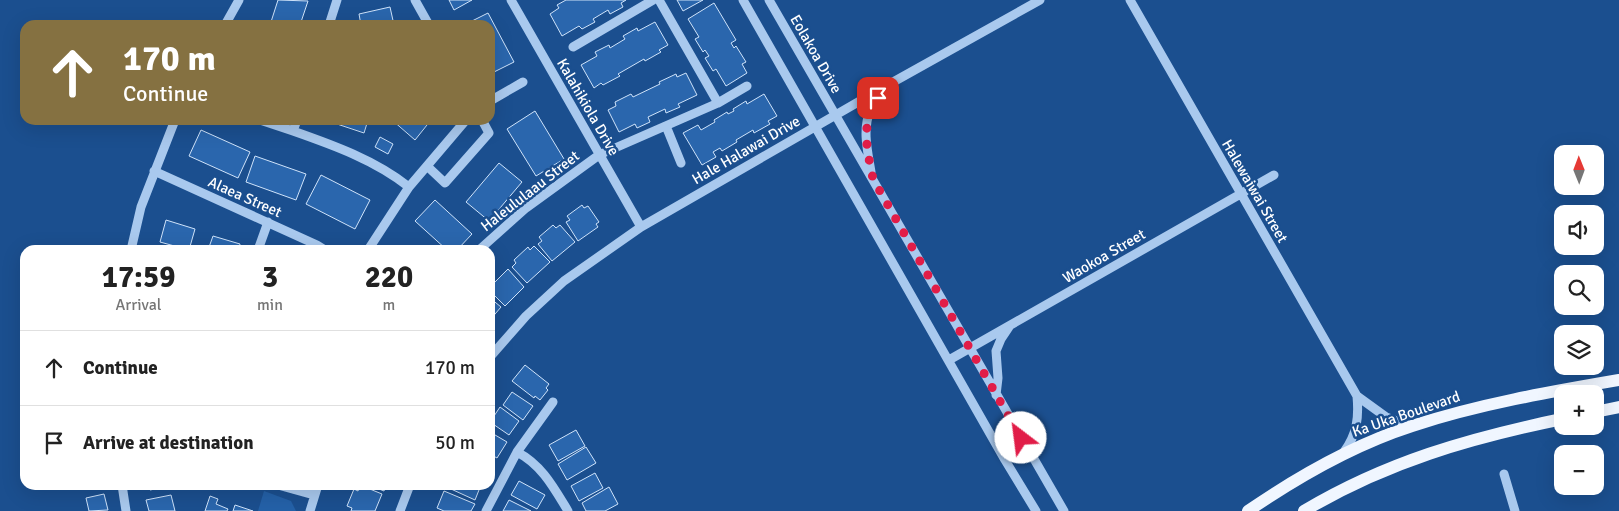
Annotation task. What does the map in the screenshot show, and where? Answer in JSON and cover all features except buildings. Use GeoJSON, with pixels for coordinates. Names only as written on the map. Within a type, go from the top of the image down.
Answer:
{"type":"FeatureCollection","features":[{"type":"Feature","properties":{"kind":"main road","name":"Ka Uka Boulevard"},"geometry":{"type":"LineString","coordinates":[[1248,511],[1280,489],[1343,454],[1410,426],[1464,410],[1544,392],[1619,380]]}},
{"type":"Feature","properties":{"kind":"main road"},"geometry":{"type":"LineString","coordinates":[[1604,410],[1619,407]]}},
{"type":"Feature","properties":{"kind":"main road"},"geometry":{"type":"LineString","coordinates":[[1304,511],[1364,478],[1405,461],[1462,442],[1554,421]]}},
{"type":"Feature","properties":{"kind":"street"},"geometry":{"type":"LineString","coordinates":[[228,20],[239,0]]}},
{"type":"Feature","properties":{"kind":"street"},"geometry":{"type":"LineString","coordinates":[[331,20],[337,0]]}},
{"type":"Feature","properties":{"kind":"street"},"geometry":{"type":"LineString","coordinates":[[414,0],[426,20]]}},
{"type":"Feature","properties":{"kind":"street","name":"Kalahikiola Drive"},"geometry":{"type":"LineString","coordinates":[[511,0],[641,227]]}},
{"type":"Feature","properties":{"kind":"street"},"geometry":{"type":"LineString","coordinates":[[573,47],[653,0]]}},
{"type":"Feature","properties":{"kind":"street"},"geometry":{"type":"LineString","coordinates":[[658,0],[718,103]]}},
{"type":"Feature","properties":{"kind":"street"},"geometry":{"type":"LineString","coordinates":[[743,0],[1017,481],[1036,511]]}},
{"type":"Feature","properties":{"kind":"street","name":"Eolakoa Drive"},"geometry":{"type":"LineString","coordinates":[[769,0],[1064,511]]}},
{"type":"Feature","properties":{"kind":"street","name":"Hale Halawai Drive"},"geometry":{"type":"LineString","coordinates":[[495,351],[526,316],[564,281],[641,227],[815,126],[1040,0]]}},
{"type":"Feature","properties":{"kind":"street","name":"Halewaiwai Street"},"geometry":{"type":"LineString","coordinates":[[1130,0],[1357,396],[1386,418],[1410,426]]}},
{"type":"Feature","properties":{"kind":"street"},"geometry":{"type":"LineString","coordinates":[[495,98],[523,82]]}},
{"type":"Feature","properties":{"kind":"street","name":"Haleululaau Street"},"geometry":{"type":"LineString","coordinates":[[485,245],[526,208],[599,155],[718,103],[748,86]]}},
{"type":"Feature","properties":{"kind":"street"},"geometry":{"type":"LineString","coordinates":[[873,179],[867,147],[866,126],[870,110],[886,86]]}},
{"type":"Feature","properties":{"kind":"street"},"geometry":{"type":"LineString","coordinates":[[131,245],[141,207],[173,125]]}},
{"type":"Feature","properties":{"kind":"street"},"geometry":{"type":"LineString","coordinates":[[275,125],[338,147],[396,176],[409,187]]}},
{"type":"Feature","properties":{"kind":"street"},"geometry":{"type":"LineString","coordinates":[[293,131],[295,125]]}},
{"type":"Feature","properties":{"kind":"street"},"geometry":{"type":"LineString","coordinates":[[371,245],[409,187],[462,125]]}},
{"type":"Feature","properties":{"kind":"street"},"geometry":{"type":"LineString","coordinates":[[427,166],[445,183],[489,133],[485,125]]}},
{"type":"Feature","properties":{"kind":"street"},"geometry":{"type":"LineString","coordinates":[[666,126],[681,164]]}},
{"type":"Feature","properties":{"kind":"street","name":"Alaea Street"},"geometry":{"type":"LineString","coordinates":[[154,171],[317,245]]}},
{"type":"Feature","properties":{"kind":"street","name":"Waokoa Street"},"geometry":{"type":"LineString","coordinates":[[948,360],[1274,175]]}},
{"type":"Feature","properties":{"kind":"street"},"geometry":{"type":"LineString","coordinates":[[260,245],[268,222]]}},
{"type":"Feature","properties":{"kind":"street"},"geometry":{"type":"LineString","coordinates":[[996,395],[998,378],[996,351],[1010,325]]}},
{"type":"Feature","properties":{"kind":"street","name":"Halewaiwai Street"},"geometry":{"type":"LineString","coordinates":[[1343,454],[1352,441],[1358,423],[1357,396]]}},
{"type":"Feature","properties":{"kind":"street"},"geometry":{"type":"LineString","coordinates":[[486,511],[517,452],[553,402]]}},
{"type":"Feature","properties":{"kind":"street"},"geometry":{"type":"LineString","coordinates":[[517,452],[526,456],[544,472],[568,511]]}},
{"type":"Feature","properties":{"kind":"street"},"geometry":{"type":"LineString","coordinates":[[1504,474],[1515,511]]}},
{"type":"Feature","properties":{"kind":"street"},"geometry":{"type":"LineString","coordinates":[[123,490],[126,511]]}},
{"type":"Feature","properties":{"kind":"street"},"geometry":{"type":"LineString","coordinates":[[296,490],[314,495]]}},
{"type":"Feature","properties":{"kind":"street"},"geometry":{"type":"LineString","coordinates":[[310,511],[316,490]]}},
{"type":"Feature","properties":{"kind":"street"},"geometry":{"type":"LineString","coordinates":[[400,511],[408,490]]}},
{"type":"Feature","properties":{"kind":"shaded area"},"geometry":{"type":"Polygon","coordinates":[[[264,491],[291,501],[296,511],[258,511],[264,491]]]}},
{"type":"Feature","properties":{"kind":"route"},"geometry":{"type":"LineString","coordinates":[[878,98],[870,110],[866,126],[867,147],[873,179],[1021,438]]}}]}
